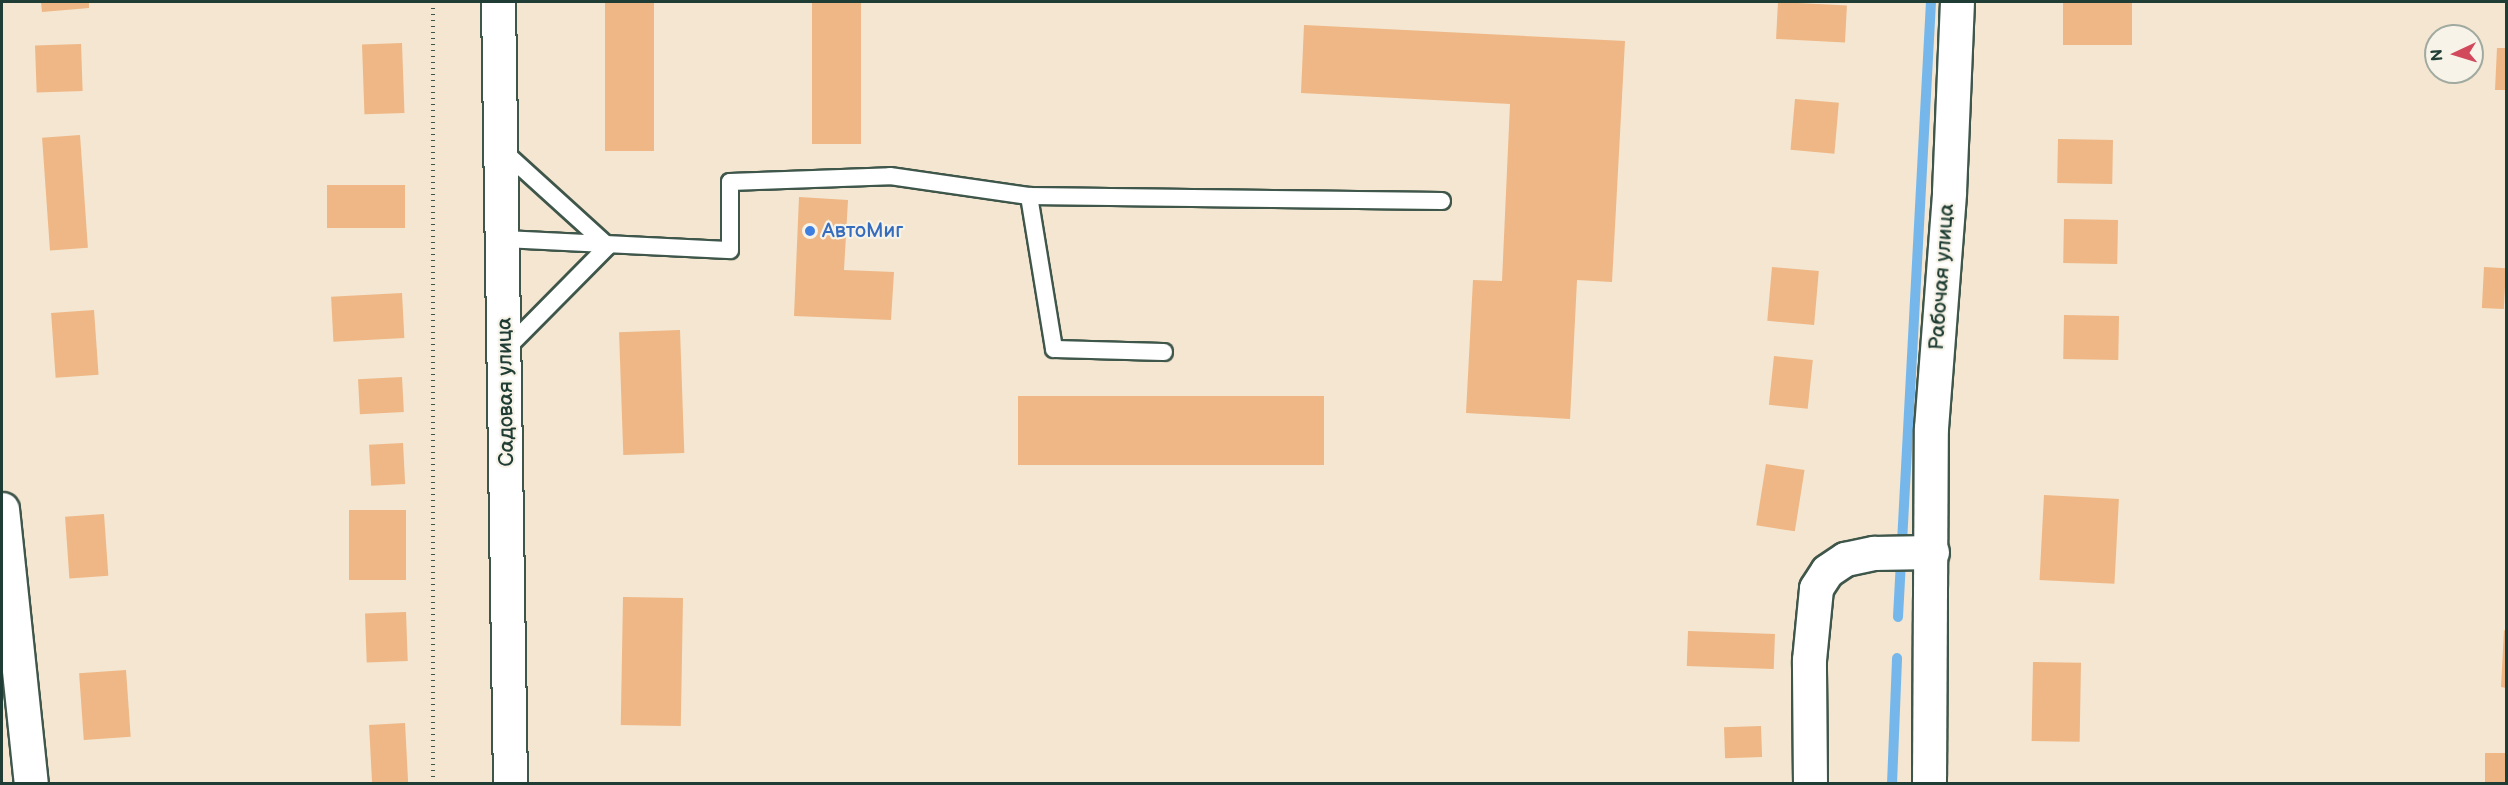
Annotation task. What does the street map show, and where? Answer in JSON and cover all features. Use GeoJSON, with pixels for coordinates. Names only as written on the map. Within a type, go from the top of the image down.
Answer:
{"type":"FeatureCollection","features":[{"type":"Feature","properties":{"kind":"street","name":"Садовая улица"},"geometry":{"type":"LineString","coordinates":[[498,2],[506,349],[510,783]]}},
{"type":"Feature","properties":{"kind":"street","name":"Рабочая улица"},"geometry":{"type":"LineString","coordinates":[[1929,783],[1931,428],[1949,192],[1957,2]]}},
{"type":"Feature","properties":{"kind":"street"},"geometry":{"type":"LineString","coordinates":[[2,509],[31,783]]}},
{"type":"Feature","properties":{"kind":"street"},"geometry":{"type":"LineString","coordinates":[[1810,783],[1809,660],[1816,588],[1827,571],[1845,559],[1874,553],[1932,552]]}},
{"type":"Feature","properties":{"kind":"lane"},"geometry":{"type":"LineString","coordinates":[[500,147],[608,246]]}},
{"type":"Feature","properties":{"kind":"lane"},"geometry":{"type":"LineString","coordinates":[[502,239],[608,246],[730,250],[730,182],[890,176],[1029,196],[1442,201]]}},
{"type":"Feature","properties":{"kind":"lane"},"geometry":{"type":"LineString","coordinates":[[1029,196],[1054,349],[1164,352]]}},
{"type":"Feature","properties":{"kind":"lane"},"geometry":{"type":"LineString","coordinates":[[506,349],[608,246]]}},
{"type":"Feature","properties":{"kind":"path"},"geometry":{"type":"LineString","coordinates":[[433,2],[433,783]]}},
{"type":"Feature","properties":{"kind":"building"},"geometry":{"type":"Polygon","coordinates":[[[41,2],[89,2],[89,8],[42,12],[41,2]]]}},
{"type":"Feature","properties":{"kind":"building"},"geometry":{"type":"Polygon","coordinates":[[[605,2],[654,2],[654,151],[605,151],[605,2]]]}},
{"type":"Feature","properties":{"kind":"building"},"geometry":{"type":"Polygon","coordinates":[[[812,2],[861,2],[861,144],[812,144],[812,2]]]}},
{"type":"Feature","properties":{"kind":"building"},"geometry":{"type":"Polygon","coordinates":[[[1778,2],[1847,6],[1845,43],[1776,39],[1778,2]]]}},
{"type":"Feature","properties":{"kind":"building"},"geometry":{"type":"Polygon","coordinates":[[[2063,2],[2132,2],[2132,45],[2063,45],[2063,2]]]}},
{"type":"Feature","properties":{"kind":"building"},"geometry":{"type":"Polygon","coordinates":[[[1304,25],[1625,41],[1612,282],[1577,280],[1570,419],[1466,413],[1473,280],[1502,281],[1510,104],[1301,93],[1304,25]]]}},
{"type":"Feature","properties":{"kind":"building"},"geometry":{"type":"Polygon","coordinates":[[[402,43],[404,113],[364,114],[362,44],[402,43]]]}},
{"type":"Feature","properties":{"kind":"building"},"geometry":{"type":"Polygon","coordinates":[[[81,44],[83,91],[37,93],[35,46],[81,44]]]}},
{"type":"Feature","properties":{"kind":"building"},"geometry":{"type":"Polygon","coordinates":[[[2497,48],[2506,48],[2506,90],[2495,90],[2497,48]]]}},
{"type":"Feature","properties":{"kind":"building"},"geometry":{"type":"Polygon","coordinates":[[[1795,99],[1839,103],[1834,154],[1791,150],[1795,99]]]}},
{"type":"Feature","properties":{"kind":"building"},"geometry":{"type":"Polygon","coordinates":[[[80,135],[88,248],[50,250],[42,138],[80,135]]]}},
{"type":"Feature","properties":{"kind":"building"},"geometry":{"type":"Polygon","coordinates":[[[2058,139],[2113,140],[2112,184],[2057,183],[2058,139]]]}},
{"type":"Feature","properties":{"kind":"building"},"geometry":{"type":"Polygon","coordinates":[[[327,185],[405,185],[405,228],[327,228],[327,185]]]}},
{"type":"Feature","properties":{"kind":"building"},"geometry":{"type":"Polygon","coordinates":[[[799,197],[848,200],[844,270],[894,272],[891,320],[794,316],[799,197]]]}},
{"type":"Feature","properties":{"kind":"building"},"geometry":{"type":"Polygon","coordinates":[[[2064,219],[2118,220],[2117,264],[2063,263],[2064,219]]]}},
{"type":"Feature","properties":{"kind":"building"},"geometry":{"type":"Polygon","coordinates":[[[1772,267],[1819,271],[1814,325],[1767,321],[1772,267]]]}},
{"type":"Feature","properties":{"kind":"building"},"geometry":{"type":"Polygon","coordinates":[[[2484,267],[2506,268],[2504,309],[2482,308],[2484,267]]]}},
{"type":"Feature","properties":{"kind":"building"},"geometry":{"type":"Polygon","coordinates":[[[402,293],[404,338],[333,342],[331,297],[402,293]]]}},
{"type":"Feature","properties":{"kind":"building"},"geometry":{"type":"Polygon","coordinates":[[[94,310],[99,375],[56,378],[51,313],[94,310]]]}},
{"type":"Feature","properties":{"kind":"building"},"geometry":{"type":"Polygon","coordinates":[[[2064,315],[2119,316],[2118,360],[2063,359],[2064,315]]]}},
{"type":"Feature","properties":{"kind":"building"},"geometry":{"type":"Polygon","coordinates":[[[680,330],[684,453],[623,455],[619,332],[680,330]]]}},
{"type":"Feature","properties":{"kind":"building"},"geometry":{"type":"Polygon","coordinates":[[[1774,356],[1813,360],[1808,409],[1769,405],[1774,356]]]}},
{"type":"Feature","properties":{"kind":"building"},"geometry":{"type":"Polygon","coordinates":[[[402,377],[404,412],[360,414],[358,379],[402,377]]]}},
{"type":"Feature","properties":{"kind":"building"},"geometry":{"type":"Polygon","coordinates":[[[1018,396],[1324,396],[1324,465],[1018,465],[1018,396]]]}},
{"type":"Feature","properties":{"kind":"building"},"geometry":{"type":"Polygon","coordinates":[[[403,443],[405,484],[371,486],[369,445],[403,443]]]}},
{"type":"Feature","properties":{"kind":"building"},"geometry":{"type":"Polygon","coordinates":[[[1766,464],[1805,470],[1795,531],[1756,525],[1766,464]]]}},
{"type":"Feature","properties":{"kind":"building"},"geometry":{"type":"Polygon","coordinates":[[[2044,495],[2119,499],[2114,584],[2040,580],[2044,495]]]}},
{"type":"Feature","properties":{"kind":"building"},"geometry":{"type":"Polygon","coordinates":[[[349,510],[406,510],[406,580],[349,580],[349,510]]]}},
{"type":"Feature","properties":{"kind":"building"},"geometry":{"type":"Polygon","coordinates":[[[104,514],[108,576],[69,579],[65,517],[104,514]]]}},
{"type":"Feature","properties":{"kind":"building"},"geometry":{"type":"Polygon","coordinates":[[[623,597],[683,598],[681,726],[621,725],[623,597]]]}},
{"type":"Feature","properties":{"kind":"building"},"geometry":{"type":"Polygon","coordinates":[[[406,612],[408,661],[367,662],[365,613],[406,612]]]}},
{"type":"Feature","properties":{"kind":"building"},"geometry":{"type":"Polygon","coordinates":[[[2504,630],[2506,631],[2506,688],[2501,687],[2504,630]]]}},
{"type":"Feature","properties":{"kind":"building"},"geometry":{"type":"Polygon","coordinates":[[[1688,631],[1775,634],[1774,669],[1687,666],[1688,631]]]}},
{"type":"Feature","properties":{"kind":"building"},"geometry":{"type":"Polygon","coordinates":[[[2033,662],[2081,663],[2080,742],[2032,741],[2033,662]]]}},
{"type":"Feature","properties":{"kind":"building"},"geometry":{"type":"Polygon","coordinates":[[[126,670],[131,737],[84,740],[79,673],[126,670]]]}},
{"type":"Feature","properties":{"kind":"building"},"geometry":{"type":"Polygon","coordinates":[[[405,723],[408,784],[372,784],[369,725],[405,723]]]}},
{"type":"Feature","properties":{"kind":"building"},"geometry":{"type":"Polygon","coordinates":[[[1761,726],[1762,757],[1725,758],[1724,727],[1761,726]]]}},
{"type":"Feature","properties":{"kind":"building"},"geometry":{"type":"Polygon","coordinates":[[[2485,753],[2506,753],[2506,784],[2485,784],[2485,753]]]}},
{"type":"Feature","properties":{"kind":"waterway"},"geometry":{"type":"LineString","coordinates":[[1898,617],[1931,2]]}},
{"type":"Feature","properties":{"kind":"waterway"},"geometry":{"type":"LineString","coordinates":[[1892,784],[1897,658]]}},
{"type":"Feature","properties":{"kind":"place","name":"АвтоМиг"},"geometry":{"type":"Point","coordinates":[810,231]}}]}
